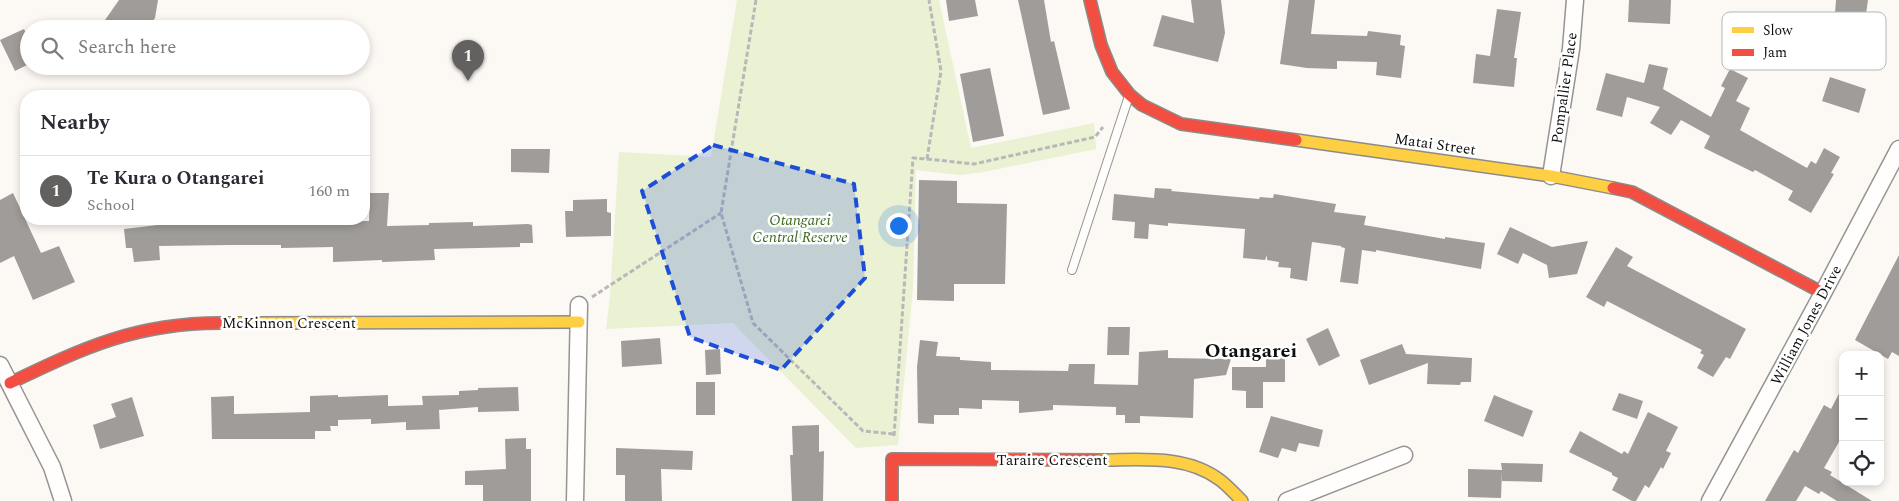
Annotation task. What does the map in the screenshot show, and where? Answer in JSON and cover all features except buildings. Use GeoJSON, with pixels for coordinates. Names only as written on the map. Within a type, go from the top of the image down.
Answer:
{"type":"FeatureCollection","features":[{"type":"Feature","properties":{"kind":"street","name":"Matai Street"},"geometry":{"type":"LineString","coordinates":[[1090,0],[1101,52],[1121,88],[1143,106],[1181,124],[1550,176],[1632,192],[1823,293]]}},
{"type":"Feature","properties":{"kind":"street","name":"Pompallier Place"},"geometry":{"type":"LineString","coordinates":[[1550,176],[1571,49],[1575,0]]}},
{"type":"Feature","properties":{"kind":"street","name":"William Jones Drive"},"geometry":{"type":"LineString","coordinates":[[1710,501],[1899,149]]}},
{"type":"Feature","properties":{"kind":"street"},"geometry":{"type":"LineString","coordinates":[[575,501],[579,305]]}},
{"type":"Feature","properties":{"kind":"street","name":"McKinnon Crescent"},"geometry":{"type":"LineString","coordinates":[[10,383],[115,337],[158,327],[199,323],[579,322]]}},
{"type":"Feature","properties":{"kind":"street"},"geometry":{"type":"LineString","coordinates":[[0,365],[52,467],[64,501]]}},
{"type":"Feature","properties":{"kind":"street"},"geometry":{"type":"LineString","coordinates":[[1287,501],[1404,455]]}},
{"type":"Feature","properties":{"kind":"street"},"geometry":{"type":"LineString","coordinates":[[892,459],[892,501]]}},
{"type":"Feature","properties":{"kind":"street","name":"Taraire Crescent"},"geometry":{"type":"LineString","coordinates":[[892,459],[1164,460],[1193,465],[1219,479],[1242,501]]}},
{"type":"Feature","properties":{"kind":"lane"},"geometry":{"type":"LineString","coordinates":[[1072,270],[1130,94]]}},
{"type":"Feature","properties":{"kind":"path"},"geometry":{"type":"LineString","coordinates":[[756,0],[721,213],[753,323],[863,431],[894,434]]}},
{"type":"Feature","properties":{"kind":"path"},"geometry":{"type":"LineString","coordinates":[[927,159],[941,71],[929,0]]}},
{"type":"Feature","properties":{"kind":"path"},"geometry":{"type":"LineString","coordinates":[[892,459],[913,158],[974,164],[1095,137],[1106,123]]}},
{"type":"Feature","properties":{"kind":"path"},"geometry":{"type":"LineString","coordinates":[[579,305],[721,213]]}},
{"type":"Feature","properties":{"kind":"highlighted area"},"geometry":{"type":"Polygon","coordinates":[[[713,145],[854,184],[865,278],[781,370],[690,337],[642,191],[713,145]]]}},
{"type":"Feature","properties":{"kind":"green space","name":"Otangarei Central Reserve"},"geometry":{"type":"Polygon","coordinates":[[[737,0],[939,0],[971,148],[1094,123],[1096,149],[984,172],[960,175],[916,170],[913,288],[898,445],[856,448],[733,323],[606,329],[610,296],[619,152],[711,157],[737,0]]]}},
{"type":"Feature","properties":{"kind":"traffic: slow"},"geometry":{"type":"LineString","coordinates":[[1296,140],[1551,176],[1613,188]]}},
{"type":"Feature","properties":{"kind":"traffic: slow"},"geometry":{"type":"LineString","coordinates":[[220,323],[579,322]]}},
{"type":"Feature","properties":{"kind":"traffic: slow"},"geometry":{"type":"LineString","coordinates":[[1100,460],[1147,459],[1178,462],[1193,466],[1220,480],[1242,501]]}},
{"type":"Feature","properties":{"kind":"traffic: jam"},"geometry":{"type":"LineString","coordinates":[[1090,0],[1101,45],[1112,72],[1130,95],[1142,105],[1181,124],[1296,140]]}},
{"type":"Feature","properties":{"kind":"traffic: jam"},"geometry":{"type":"LineString","coordinates":[[1613,188],[1632,192],[1823,293]]}},
{"type":"Feature","properties":{"kind":"traffic: jam"},"geometry":{"type":"LineString","coordinates":[[10,383],[62,359],[111,340],[162,327],[220,323]]}},
{"type":"Feature","properties":{"kind":"traffic: jam"},"geometry":{"type":"LineString","coordinates":[[892,501],[892,459],[1100,460]]}},
{"type":"Feature","properties":{"kind":"place","name":"Te Kura o Otangarei"},"geometry":{"type":"Point","coordinates":[468,81]}},
{"type":"Feature","properties":{"kind":"district","name":"Otangarei"},"geometry":{"type":"Point","coordinates":[1251,350]}}]}
